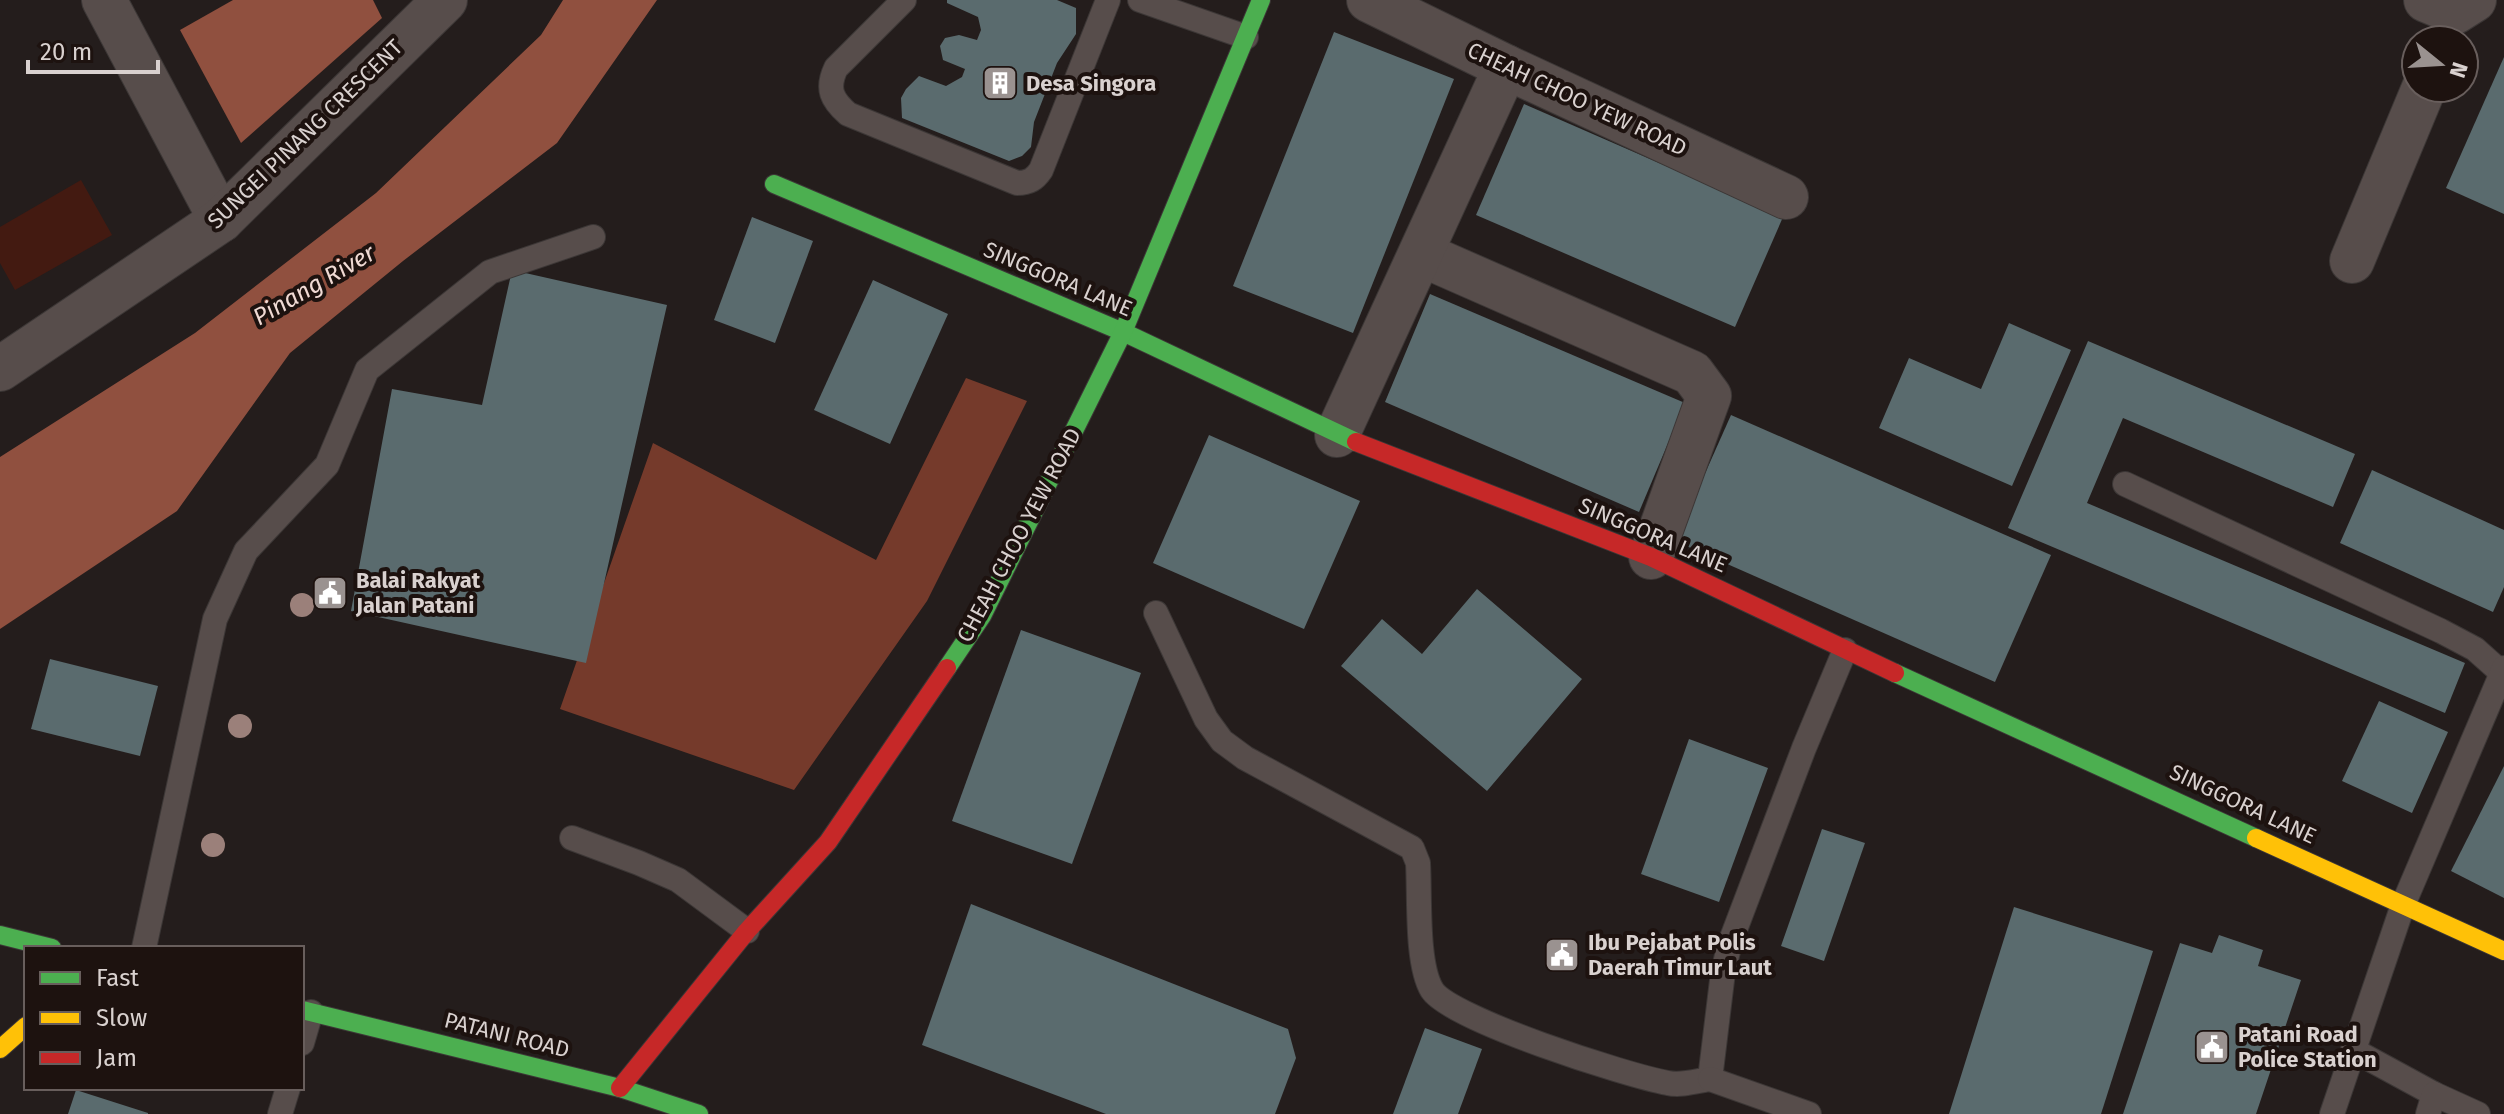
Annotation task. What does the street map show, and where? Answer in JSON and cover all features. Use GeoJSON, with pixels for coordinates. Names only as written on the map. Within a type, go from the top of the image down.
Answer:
{"type":"FeatureCollection","features":[{"type":"Feature","properties":{"kind":"street"},"geometry":{"type":"LineString","coordinates":[[104,0],[221,220]]}},
{"type":"Feature","properties":{"kind":"street","name":"SUNGEI PINANG CRESCENT"},"geometry":{"type":"LineString","coordinates":[[0,369],[221,220],[445,0]]}},
{"type":"Feature","properties":{"kind":"street","name":"CHEAH CHOO YEW ROAD"},"geometry":{"type":"LineString","coordinates":[[1369,0],[1786,197]]}},
{"type":"Feature","properties":{"kind":"street","name":"CHEAH CHOO YEW ROAD"},"geometry":{"type":"LineString","coordinates":[[620,1088],[747,931],[828,842],[982,616],[1123,332],[1259,4]]}},
{"type":"Feature","properties":{"kind":"street"},"geometry":{"type":"LineString","coordinates":[[1337,435],[1506,67]]}},
{"type":"Feature","properties":{"kind":"street"},"geometry":{"type":"LineString","coordinates":[[2352,261],[2417,104]]}},
{"type":"Feature","properties":{"kind":"street","name":"SINGGORA LANE"},"geometry":{"type":"LineString","coordinates":[[774,184],[1123,332],[1337,435],[1651,557],[1845,650],[2504,951]]}},
{"type":"Feature","properties":{"kind":"street"},"geometry":{"type":"LineString","coordinates":[[1421,254],[1692,373],[1709,396],[1651,557]]}},
{"type":"Feature","properties":{"kind":"street"},"geometry":{"type":"LineString","coordinates":[[1,940],[39,946]]}},
{"type":"Feature","properties":{"kind":"street","name":"PATANI ROAD"},"geometry":{"type":"LineString","coordinates":[[307,1011],[620,1088],[699,1114]]}},
{"type":"Feature","properties":{"kind":"street"},"geometry":{"type":"LineString","coordinates":[[0,1049],[24,1028]]}},
{"type":"Feature","properties":{"kind":"lane"},"geometry":{"type":"LineString","coordinates":[[904,0],[836,68],[830,80],[834,102],[848,114],[1017,183],[1027,183],[1037,177],[1041,170],[1102,8],[1108,0]]}},
{"type":"Feature","properties":{"kind":"lane"},"geometry":{"type":"LineString","coordinates":[[1140,0],[1246,37]]}},
{"type":"Feature","properties":{"kind":"lane"},"geometry":{"type":"LineString","coordinates":[[1232,0],[1259,4]]}},
{"type":"Feature","properties":{"kind":"lane"},"geometry":{"type":"LineString","coordinates":[[144,946],[215,619],[246,551],[327,465],[367,370],[490,272],[593,237]]}},
{"type":"Feature","properties":{"kind":"lane"},"geometry":{"type":"LineString","coordinates":[[2125,484],[2441,631],[2475,649],[2503,671],[2403,905],[2332,1114]]}},
{"type":"Feature","properties":{"kind":"lane"},"geometry":{"type":"LineString","coordinates":[[1156,613],[1206,719],[1222,741],[1245,758],[1412,848],[1418,863],[1423,972],[1433,992],[1449,1006],[1554,1050],[1671,1084],[1710,1079],[1809,1114]]}},
{"type":"Feature","properties":{"kind":"lane"},"geometry":{"type":"LineString","coordinates":[[1710,1079],[1723,972],[1730,943],[1845,650]]}},
{"type":"Feature","properties":{"kind":"lane"},"geometry":{"type":"LineString","coordinates":[[572,838],[678,880],[747,931]]}},
{"type":"Feature","properties":{"kind":"lane"},"geometry":{"type":"LineString","coordinates":[[2353,1050],[2431,1104],[2478,1114]]}},
{"type":"Feature","properties":{"kind":"lane"},"geometry":{"type":"LineString","coordinates":[[280,1114],[287,1090]]}},
{"type":"Feature","properties":{"kind":"shaded area"},"geometry":{"type":"Polygon","coordinates":[[[81,180],[112,235],[15,290],[0,263],[0,227],[81,180]]]}},
{"type":"Feature","properties":{"kind":"shaded area"},"geometry":{"type":"Polygon","coordinates":[[[966,378],[1027,401],[927,601],[794,790],[560,709],[653,443],[876,560],[966,378]]]}},
{"type":"Feature","properties":{"kind":"water"},"geometry":{"type":"Polygon","coordinates":[[[233,0],[373,0],[382,18],[241,143],[180,30],[233,0]]]}},
{"type":"Feature","properties":{"kind":"water","name":"Pinang River"},"geometry":{"type":"Polygon","coordinates":[[[563,0],[657,0],[557,143],[403,261],[290,353],[177,511],[0,629],[0,457],[195,333],[376,193],[541,35],[563,0]]]}},
{"type":"Feature","properties":{"kind":"building","name":"Desa Singora"},"geometry":{"type":"Polygon","coordinates":[[[947,0],[1057,0],[1076,8],[1076,34],[1057,63],[1034,122],[1031,147],[1022,156],[1009,161],[902,118],[901,98],[919,76],[946,86],[962,77],[965,69],[943,60],[940,46],[945,38],[959,35],[977,40],[981,30],[978,17],[947,3],[947,0]]]}},
{"type":"Feature","properties":{"kind":"building"},"geometry":{"type":"Polygon","coordinates":[[[1334,32],[1454,79],[1353,333],[1233,286],[1334,32]]]}},
{"type":"Feature","properties":{"kind":"building"},"geometry":{"type":"Polygon","coordinates":[[[2504,57],[2504,214],[2446,188],[2504,57]]]}},
{"type":"Feature","properties":{"kind":"building"},"geometry":{"type":"Polygon","coordinates":[[[1524,104],[1783,217],[1735,327],[1476,215],[1524,104]]]}},
{"type":"Feature","properties":{"kind":"building"},"geometry":{"type":"Polygon","coordinates":[[[752,217],[813,241],[775,343],[714,320],[752,217]]]}},
{"type":"Feature","properties":{"kind":"building"},"geometry":{"type":"Polygon","coordinates":[[[512,270],[667,305],[586,663],[351,611],[392,389],[482,405],[512,270]]]}},
{"type":"Feature","properties":{"kind":"building"},"geometry":{"type":"Polygon","coordinates":[[[873,280],[948,314],[890,444],[814,410],[873,280]]]}},
{"type":"Feature","properties":{"kind":"building"},"geometry":{"type":"Polygon","coordinates":[[[1430,294],[1685,403],[1639,512],[1385,402],[1430,294]]]}},
{"type":"Feature","properties":{"kind":"building"},"geometry":{"type":"Polygon","coordinates":[[[2009,323],[2071,350],[2012,486],[1879,428],[1909,358],[1981,389],[2009,323]]]}},
{"type":"Feature","properties":{"kind":"building"},"geometry":{"type":"Polygon","coordinates":[[[2088,341],[2355,454],[2333,507],[2123,418],[2087,503],[2465,663],[2445,713],[2008,528],[2088,341]]]}},
{"type":"Feature","properties":{"kind":"building"},"geometry":{"type":"Polygon","coordinates":[[[1731,415],[2051,555],[1995,682],[1675,541],[1731,415]]]}},
{"type":"Feature","properties":{"kind":"building"},"geometry":{"type":"Polygon","coordinates":[[[1209,435],[1360,501],[1304,629],[1153,563],[1209,435]]]}},
{"type":"Feature","properties":{"kind":"building"},"geometry":{"type":"Polygon","coordinates":[[[2372,470],[2504,530],[2504,587],[2493,612],[2340,543],[2372,470]]]}},
{"type":"Feature","properties":{"kind":"building"},"geometry":{"type":"Polygon","coordinates":[[[1477,589],[1582,679],[1487,791],[1341,666],[1382,619],[1422,654],[1477,589]]]}},
{"type":"Feature","properties":{"kind":"building"},"geometry":{"type":"Polygon","coordinates":[[[1021,630],[1141,673],[1072,864],[952,821],[1021,630]]]}},
{"type":"Feature","properties":{"kind":"building"},"geometry":{"type":"Polygon","coordinates":[[[50,659],[158,686],[140,756],[31,729],[50,659]]]}},
{"type":"Feature","properties":{"kind":"building"},"geometry":{"type":"Polygon","coordinates":[[[2379,701],[2448,732],[2412,813],[2342,781],[2379,701]]]}},
{"type":"Feature","properties":{"kind":"building"},"geometry":{"type":"Polygon","coordinates":[[[1689,739],[1768,768],[1719,902],[1641,874],[1689,739]]]}},
{"type":"Feature","properties":{"kind":"building"},"geometry":{"type":"Polygon","coordinates":[[[2504,766],[2504,898],[2451,871],[2504,766]]]}},
{"type":"Feature","properties":{"kind":"building"},"geometry":{"type":"Polygon","coordinates":[[[1822,829],[1865,843],[1824,961],[1781,946],[1822,829]]]}},
{"type":"Feature","properties":{"kind":"building"},"geometry":{"type":"Polygon","coordinates":[[[971,904],[1288,1029],[1296,1058],[1275,1114],[1106,1114],[922,1045],[971,904]]]}},
{"type":"Feature","properties":{"kind":"building"},"geometry":{"type":"Polygon","coordinates":[[[2014,907],[2153,951],[2101,1114],[1949,1114],[2014,907]]]}},
{"type":"Feature","properties":{"kind":"building","name":"Patani Road Police Station"},"geometry":{"type":"Polygon","coordinates":[[[2219,935],[2263,950],[2258,966],[2301,980],[2256,1114],[2123,1114],[2180,943],[2212,953],[2219,935]]]}},
{"type":"Feature","properties":{"kind":"building"},"geometry":{"type":"Polygon","coordinates":[[[1425,1028],[1482,1049],[1458,1114],[1393,1114],[1425,1028]]]}},
{"type":"Feature","properties":{"kind":"building"},"geometry":{"type":"Polygon","coordinates":[[[76,1090],[148,1113],[148,1114],[68,1114],[76,1090]]]}},
{"type":"Feature","properties":{"kind":"traffic: fast"},"geometry":{"type":"LineString","coordinates":[[947,668],[982,616],[1123,332],[1261,0]]}},
{"type":"Feature","properties":{"kind":"traffic: fast"},"geometry":{"type":"LineString","coordinates":[[774,184],[1123,332],[1356,442]]}},
{"type":"Feature","properties":{"kind":"traffic: fast"},"geometry":{"type":"LineString","coordinates":[[1895,673],[2256,838]]}},
{"type":"Feature","properties":{"kind":"traffic: fast"},"geometry":{"type":"LineString","coordinates":[[0,935],[44,946]]}},
{"type":"Feature","properties":{"kind":"traffic: fast"},"geometry":{"type":"LineString","coordinates":[[304,1010],[620,1088],[699,1114]]}},
{"type":"Feature","properties":{"kind":"traffic: slow"},"geometry":{"type":"LineString","coordinates":[[2256,838],[2504,951]]}},
{"type":"Feature","properties":{"kind":"traffic: slow"},"geometry":{"type":"LineString","coordinates":[[0,1049],[24,1028]]}},
{"type":"Feature","properties":{"kind":"traffic: jam"},"geometry":{"type":"LineString","coordinates":[[1356,442],[1651,557],[1895,673]]}},
{"type":"Feature","properties":{"kind":"traffic: jam"},"geometry":{"type":"LineString","coordinates":[[620,1088],[747,931],[828,842],[947,668]]}},
{"type":"Feature","properties":{"kind":"place","name":"Desa Singora"},"geometry":{"type":"Point","coordinates":[1000,83]}},
{"type":"Feature","properties":{"kind":"place","name":"Balai Rakyat Jalan Patani"},"geometry":{"type":"Point","coordinates":[330,593]}},
{"type":"Feature","properties":{"kind":"place","name":"Ibu Pejabat Polis Daerah Timur Laut"},"geometry":{"type":"Point","coordinates":[1562,955]}},
{"type":"Feature","properties":{"kind":"place","name":"Patani Road Police Station"},"geometry":{"type":"Point","coordinates":[2212,1047]}}]}
